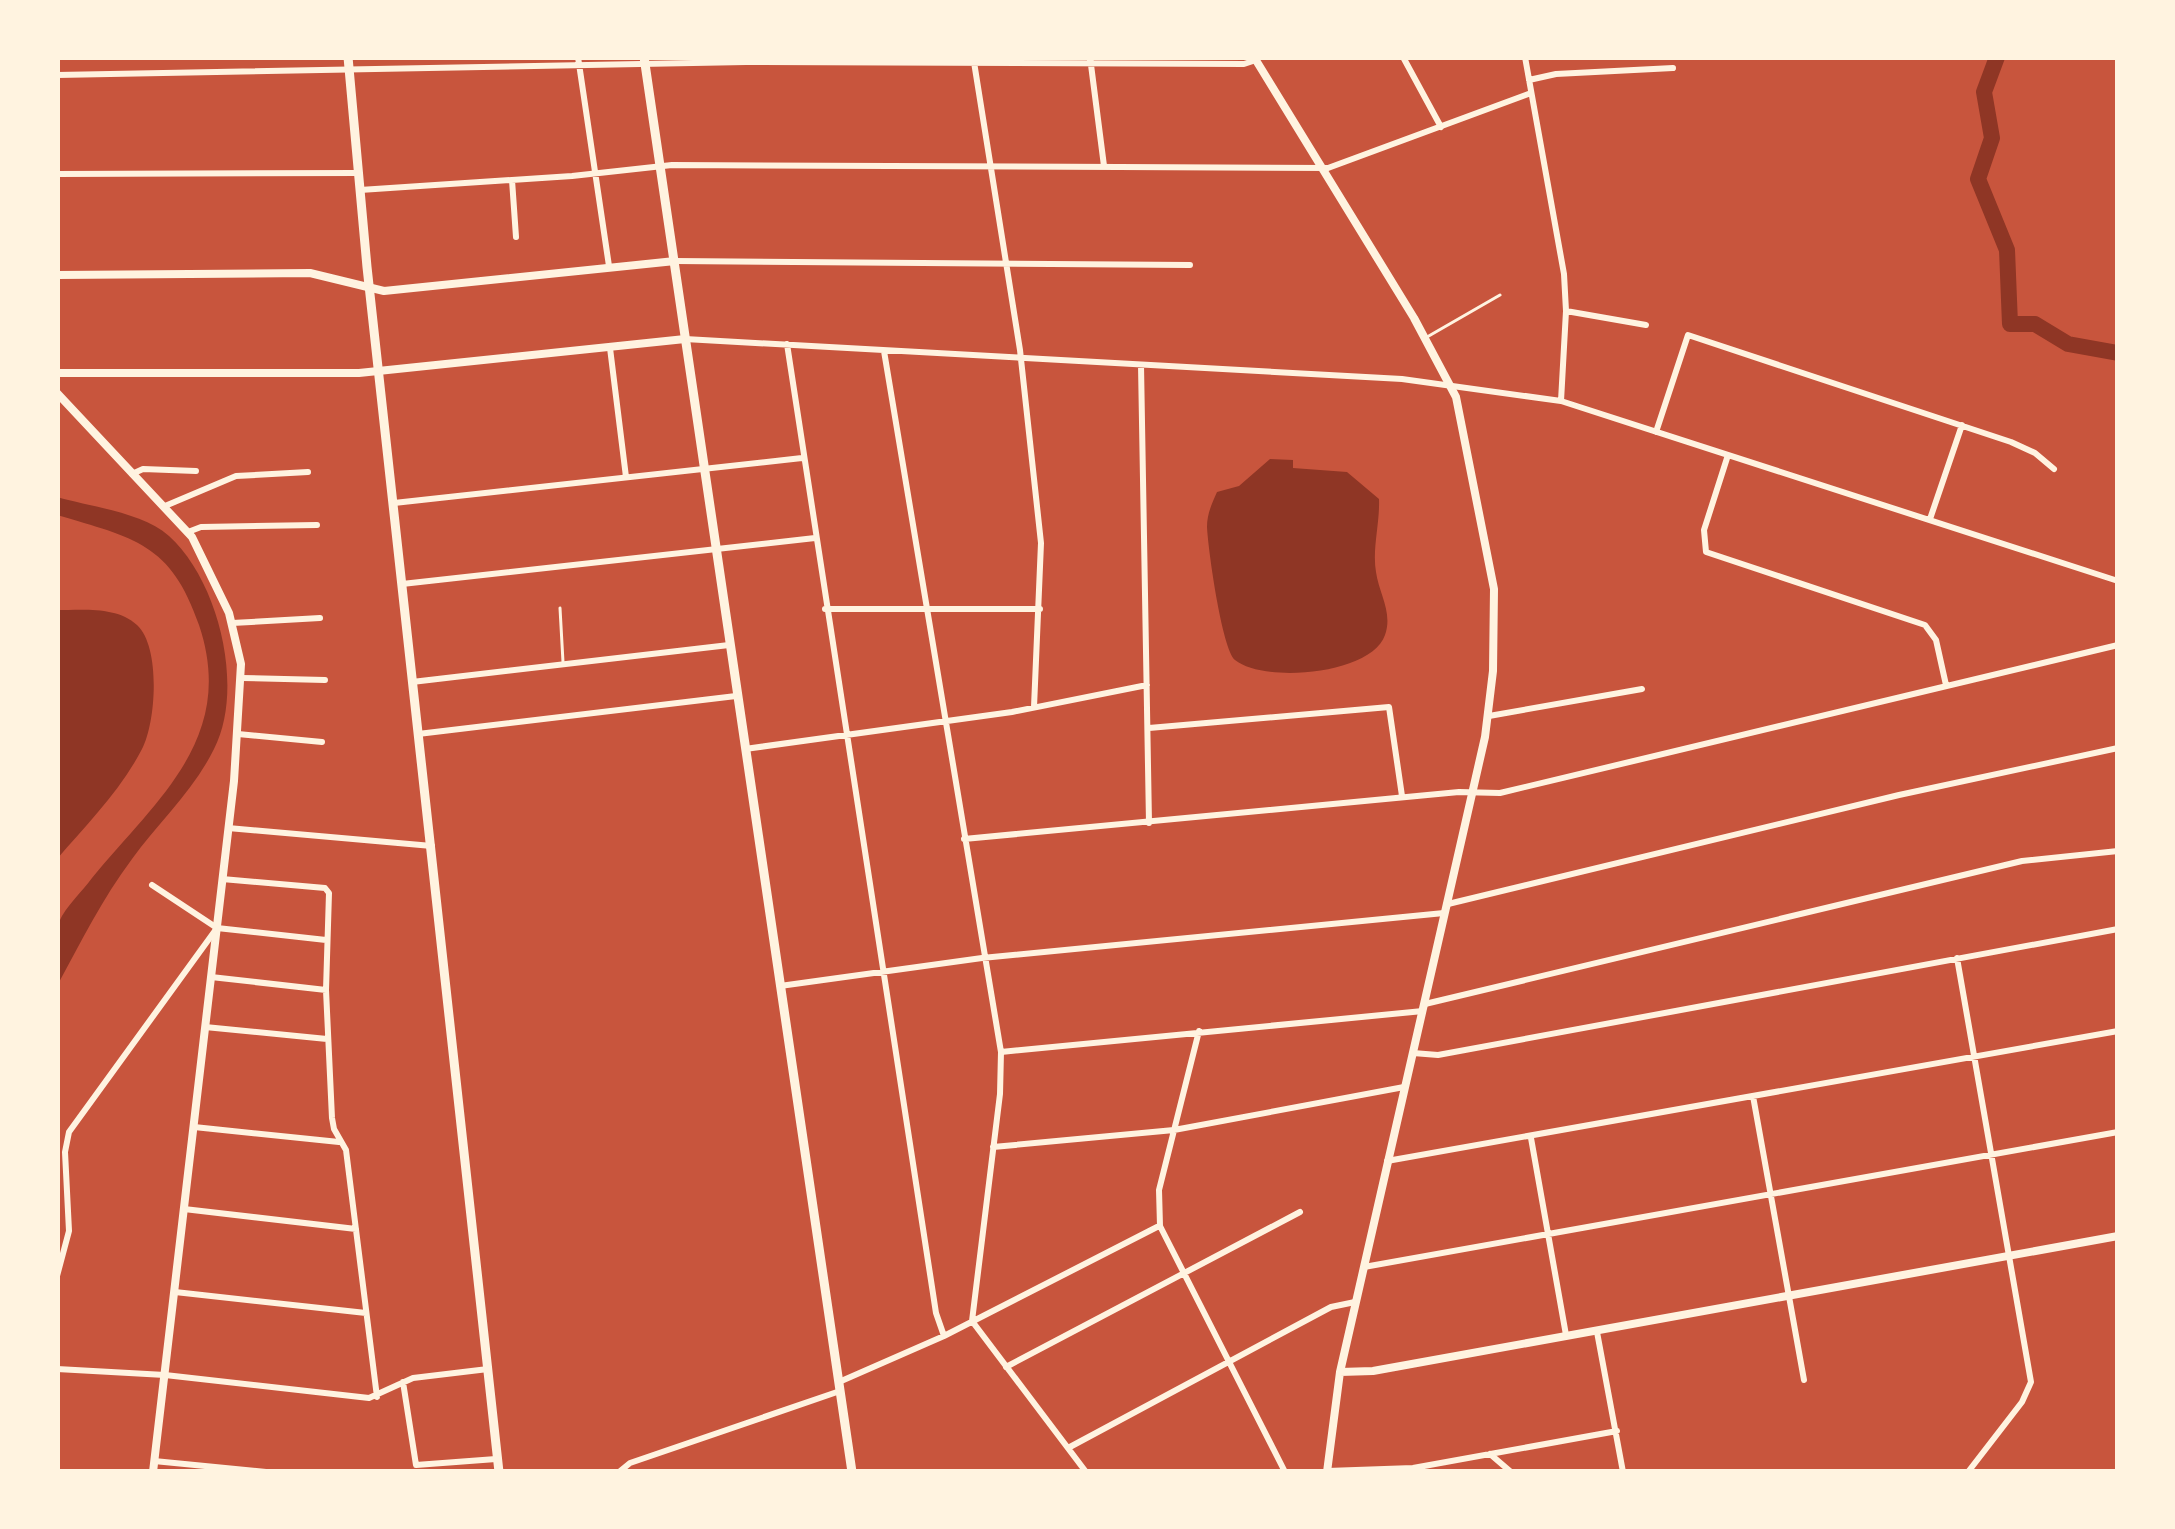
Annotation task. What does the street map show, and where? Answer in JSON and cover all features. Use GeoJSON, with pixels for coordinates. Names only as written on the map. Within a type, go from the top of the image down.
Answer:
{"type":"FeatureCollection","features":[{"type":"Feature","properties":{"kind":"main road"},"geometry":{"type":"LineString","coordinates":[[348,57],[500,1472]]}},
{"type":"Feature","properties":{"kind":"main road"},"geometry":{"type":"LineString","coordinates":[[644,61],[853,1472]]}},
{"type":"Feature","properties":{"kind":"street"},"geometry":{"type":"LineString","coordinates":[[1403,57],[1441,127]]}},
{"type":"Feature","properties":{"kind":"street"},"geometry":{"type":"LineString","coordinates":[[1525,57],[1564,274],[1561,401]]}},
{"type":"Feature","properties":{"kind":"street"},"geometry":{"type":"LineString","coordinates":[[57,75],[349,72],[644,61],[1244,64],[1255,59],[1450,385],[1495,589],[1489,716],[1340,1372],[1327,1472],[1413,1468],[1617,1431]]}},
{"type":"Feature","properties":{"kind":"street"},"geometry":{"type":"LineString","coordinates":[[1090,60],[1104,166]]}},
{"type":"Feature","properties":{"kind":"street"},"geometry":{"type":"LineString","coordinates":[[578,62],[609,266]]}},
{"type":"Feature","properties":{"kind":"street"},"geometry":{"type":"LineString","coordinates":[[974,62],[1021,359],[1041,543],[1034,707]]}},
{"type":"Feature","properties":{"kind":"street"},"geometry":{"type":"LineString","coordinates":[[1529,80],[1556,74],[1672,68]]}},
{"type":"Feature","properties":{"kind":"street"},"geometry":{"type":"LineString","coordinates":[[359,190],[660,165],[1321,168],[1341,166],[1531,93]]}},
{"type":"Feature","properties":{"kind":"street"},"geometry":{"type":"LineString","coordinates":[[57,174],[358,172]]}},
{"type":"Feature","properties":{"kind":"street"},"geometry":{"type":"LineString","coordinates":[[512,180],[516,237]]}},
{"type":"Feature","properties":{"kind":"street"},"geometry":{"type":"LineString","coordinates":[[57,275],[310,273],[384,292],[675,261],[1190,265]]}},
{"type":"Feature","properties":{"kind":"street"},"geometry":{"type":"LineString","coordinates":[[347,282],[367,267]]}},
{"type":"Feature","properties":{"kind":"street"},"geometry":{"type":"LineString","coordinates":[[1566,311],[1646,325]]}},
{"type":"Feature","properties":{"kind":"street"},"geometry":{"type":"LineString","coordinates":[[1656,432],[1688,335],[2023,447],[2054,469]]}},
{"type":"Feature","properties":{"kind":"street"},"geometry":{"type":"LineString","coordinates":[[57,373],[380,370],[685,339],[1450,385],[1561,401],[2118,581]]}},
{"type":"Feature","properties":{"kind":"street"},"geometry":{"type":"LineString","coordinates":[[610,344],[626,477]]}},
{"type":"Feature","properties":{"kind":"street"},"geometry":{"type":"LineString","coordinates":[[787,344],[882,972],[936,1312],[944,1336]]}},
{"type":"Feature","properties":{"kind":"street"},"geometry":{"type":"LineString","coordinates":[[884,351],[1000,1052],[1000,1094],[972,1321],[1086,1472]]}},
{"type":"Feature","properties":{"kind":"street"},"geometry":{"type":"LineString","coordinates":[[1141,365],[1149,823]]}},
{"type":"Feature","properties":{"kind":"street"},"geometry":{"type":"LineString","coordinates":[[57,393],[188,532],[232,622],[242,678],[153,1472]]}},
{"type":"Feature","properties":{"kind":"street"},"geometry":{"type":"LineString","coordinates":[[1930,520],[1962,425]]}},
{"type":"Feature","properties":{"kind":"street"},"geometry":{"type":"LineString","coordinates":[[1728,455],[1705,530],[1706,552],[1924,625],[1936,640],[1946,687]]}},
{"type":"Feature","properties":{"kind":"street"},"geometry":{"type":"LineString","coordinates":[[394,502],[802,458]]}},
{"type":"Feature","properties":{"kind":"street"},"geometry":{"type":"LineString","coordinates":[[132,474],[141,469],[196,471]]}},
{"type":"Feature","properties":{"kind":"street"},"geometry":{"type":"LineString","coordinates":[[165,506],[236,476],[308,472]]}},
{"type":"Feature","properties":{"kind":"street"},"geometry":{"type":"LineString","coordinates":[[188,532],[201,527],[317,525]]}},
{"type":"Feature","properties":{"kind":"street"},"geometry":{"type":"LineString","coordinates":[[402,584],[815,538]]}},
{"type":"Feature","properties":{"kind":"street"},"geometry":{"type":"LineString","coordinates":[[825,609],[1040,609]]}},
{"type":"Feature","properties":{"kind":"street"},"geometry":{"type":"LineString","coordinates":[[232,622],[320,617]]}},
{"type":"Feature","properties":{"kind":"street"},"geometry":{"type":"LineString","coordinates":[[412,682],[729,645]]}},
{"type":"Feature","properties":{"kind":"street"},"geometry":{"type":"LineString","coordinates":[[964,839],[1500,793],[2118,645]]}},
{"type":"Feature","properties":{"kind":"street"},"geometry":{"type":"LineString","coordinates":[[242,678],[325,680]]}},
{"type":"Feature","properties":{"kind":"street"},"geometry":{"type":"LineString","coordinates":[[745,749],[1147,686]]}},
{"type":"Feature","properties":{"kind":"street"},"geometry":{"type":"LineString","coordinates":[[1489,716],[1642,689]]}},
{"type":"Feature","properties":{"kind":"street"},"geometry":{"type":"LineString","coordinates":[[418,734],[736,696]]}},
{"type":"Feature","properties":{"kind":"street"},"geometry":{"type":"LineString","coordinates":[[1149,728],[1389,706],[1402,798]]}},
{"type":"Feature","properties":{"kind":"street"},"geometry":{"type":"LineString","coordinates":[[238,734],[322,742]]}},
{"type":"Feature","properties":{"kind":"street"},"geometry":{"type":"LineString","coordinates":[[780,986],[982,958],[1447,908],[1899,795],[2118,748]]}},
{"type":"Feature","properties":{"kind":"street"},"geometry":{"type":"LineString","coordinates":[[228,828],[432,846]]}},
{"type":"Feature","properties":{"kind":"street"},"geometry":{"type":"LineString","coordinates":[[1000,1052],[1424,1007],[2022,861],[2118,851]]}},
{"type":"Feature","properties":{"kind":"street"},"geometry":{"type":"LineString","coordinates":[[222,878],[328,890],[326,990],[332,1118],[346,1150],[376,1397]]}},
{"type":"Feature","properties":{"kind":"street"},"geometry":{"type":"LineString","coordinates":[[152,885],[217,928],[326,940]]}},
{"type":"Feature","properties":{"kind":"street"},"geometry":{"type":"LineString","coordinates":[[57,1276],[70,1219],[61,1142],[217,928]]}},
{"type":"Feature","properties":{"kind":"street"},"geometry":{"type":"LineString","coordinates":[[1413,1053],[1438,1054],[2117,929],[2118,941]]}},
{"type":"Feature","properties":{"kind":"street"},"geometry":{"type":"LineString","coordinates":[[1957,958],[2030,1387],[1967,1472]]}},
{"type":"Feature","properties":{"kind":"street"},"geometry":{"type":"LineString","coordinates":[[211,977],[326,990]]}},
{"type":"Feature","properties":{"kind":"street"},"geometry":{"type":"LineString","coordinates":[[206,1027],[328,1039]]}},
{"type":"Feature","properties":{"kind":"street"},"geometry":{"type":"LineString","coordinates":[[1199,1031],[1157,1201],[1160,1226],[1285,1472]]}},
{"type":"Feature","properties":{"kind":"street"},"geometry":{"type":"LineString","coordinates":[[1387,1161],[2118,1031]]}},
{"type":"Feature","properties":{"kind":"street"},"geometry":{"type":"LineString","coordinates":[[993,1147],[1174,1130],[1405,1087]]}},
{"type":"Feature","properties":{"kind":"street"},"geometry":{"type":"LineString","coordinates":[[1753,1096],[1804,1380]]}},
{"type":"Feature","properties":{"kind":"street"},"geometry":{"type":"LineString","coordinates":[[194,1126],[341,1142]]}},
{"type":"Feature","properties":{"kind":"street"},"geometry":{"type":"LineString","coordinates":[[1364,1268],[2118,1132]]}},
{"type":"Feature","properties":{"kind":"street"},"geometry":{"type":"LineString","coordinates":[[1531,1138],[1567,1337]]}},
{"type":"Feature","properties":{"kind":"street"},"geometry":{"type":"LineString","coordinates":[[184,1208],[356,1229]]}},
{"type":"Feature","properties":{"kind":"street"},"geometry":{"type":"LineString","coordinates":[[1006,1367],[1300,1212]]}},
{"type":"Feature","properties":{"kind":"street"},"geometry":{"type":"LineString","coordinates":[[619,1472],[630,1462],[839,1386],[1160,1226]]}},
{"type":"Feature","properties":{"kind":"street"},"geometry":{"type":"LineString","coordinates":[[1340,1372],[1373,1371],[1597,1332],[2118,1236]]}},
{"type":"Feature","properties":{"kind":"street"},"geometry":{"type":"LineString","coordinates":[[175,1292],[366,1313]]}},
{"type":"Feature","properties":{"kind":"street"},"geometry":{"type":"LineString","coordinates":[[1067,1448],[1330,1307],[1355,1303]]}},
{"type":"Feature","properties":{"kind":"street"},"geometry":{"type":"LineString","coordinates":[[1597,1332],[1623,1472]]}},
{"type":"Feature","properties":{"kind":"street"},"geometry":{"type":"LineString","coordinates":[[57,1369],[376,1397],[403,1382],[435,1373],[488,1369]]}},
{"type":"Feature","properties":{"kind":"street"},"geometry":{"type":"LineString","coordinates":[[403,1382],[416,1466],[498,1459]]}},
{"type":"Feature","properties":{"kind":"street"},"geometry":{"type":"LineString","coordinates":[[1490,1454],[1511,1472]]}},
{"type":"Feature","properties":{"kind":"street"},"geometry":{"type":"LineString","coordinates":[[154,1461],[266,1472]]}},
{"type":"Feature","properties":{"kind":"lane"},"geometry":{"type":"LineString","coordinates":[[1426,338],[1500,296]]}},
{"type":"Feature","properties":{"kind":"lane"},"geometry":{"type":"LineString","coordinates":[[560,608],[563,664]]}},
{"type":"Feature","properties":{"kind":"shaded area"},"geometry":{"type":"Polygon","coordinates":[[[1270,459],[1293,460],[1293,468],[1347,472],[1379,499],[1375,563],[1387,627],[1376,648],[1360,659],[1316,671],[1269,672],[1235,660],[1230,652],[1213,576],[1208,518],[1217,492],[1239,486],[1270,459]]]}},
{"type":"Feature","properties":{"kind":"shaded area"},"geometry":{"type":"Polygon","coordinates":[[[57,497],[145,521],[169,536],[187,556],[213,607],[222,637],[227,697],[223,724],[206,764],[121,874],[57,986],[59,922],[184,764],[199,734],[207,701],[208,665],[188,598],[162,560],[128,538],[57,515],[57,497]]]}},
{"type":"Feature","properties":{"kind":"shaded area"},"geometry":{"type":"Polygon","coordinates":[[[57,610],[109,612],[137,625],[150,650],[154,686],[147,737],[134,764],[57,859],[57,610]]]}},
{"type":"Feature","properties":{"kind":"waterway"},"geometry":{"type":"LineString","coordinates":[[1997,57],[1984,92],[1992,138],[1978,179],[2007,250],[2010,324],[2035,324],[2068,344],[2118,353]]}}]}
